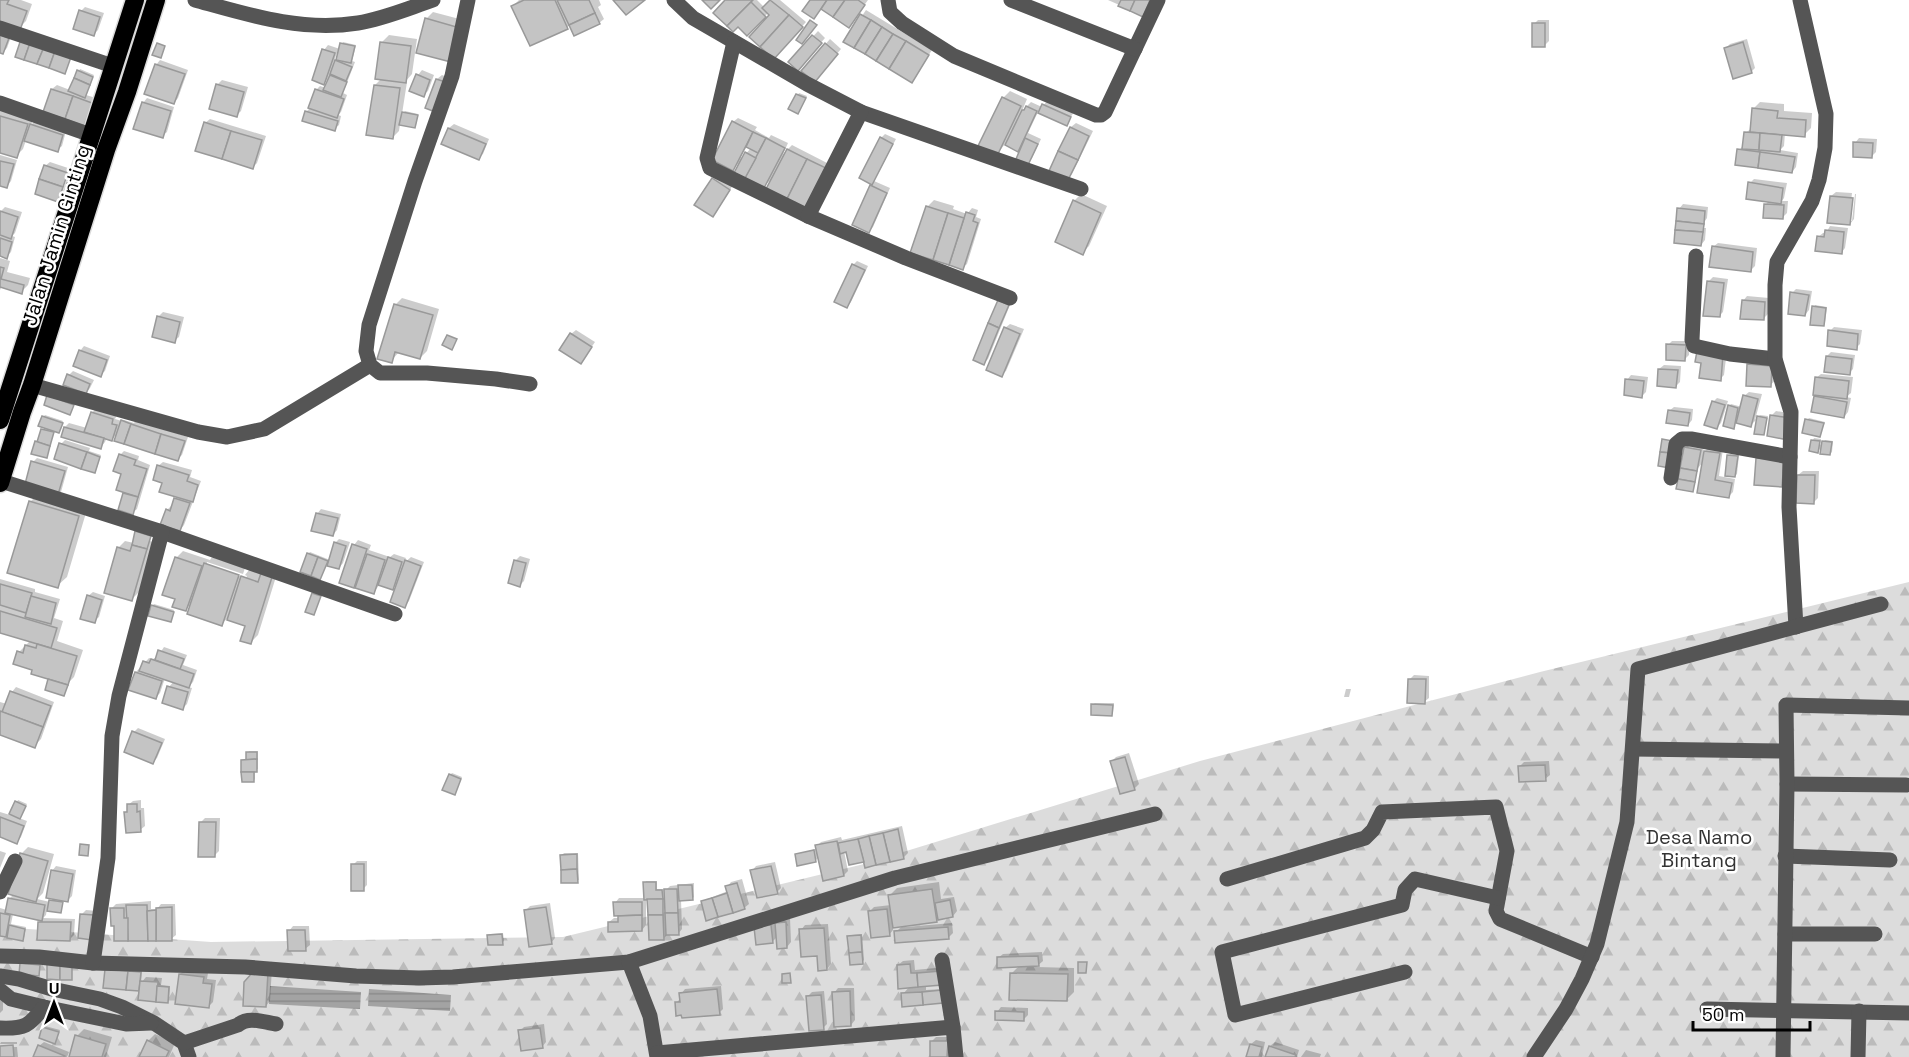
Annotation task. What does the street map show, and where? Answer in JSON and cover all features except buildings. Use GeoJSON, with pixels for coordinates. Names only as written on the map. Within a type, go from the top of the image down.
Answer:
{"type":"FeatureCollection","features":[{"type":"Feature","properties":{"kind":"highway"},"geometry":{"type":"LineString","coordinates":[[133,0],[154,5]]}},
{"type":"Feature","properties":{"kind":"highway","name":"Jalan Jamin Ginting"},"geometry":{"type":"LineString","coordinates":[[0,420],[133,0]]}},
{"type":"Feature","properties":{"kind":"highway","name":"Jalan Jamin Ginting"},"geometry":{"type":"LineString","coordinates":[[0,482],[154,5]]}},
{"type":"Feature","properties":{"kind":"street"},"geometry":{"type":"LineString","coordinates":[[195,0],[273,21],[334,26],[360,23],[433,0]]}},
{"type":"Feature","properties":{"kind":"street"},"geometry":{"type":"LineString","coordinates":[[468,0],[452,76],[415,181],[369,325],[366,351],[370,365],[380,373],[427,373],[530,384]]}},
{"type":"Feature","properties":{"kind":"street"},"geometry":{"type":"LineString","coordinates":[[674,0],[693,18],[807,84],[861,112],[1081,189]]}},
{"type":"Feature","properties":{"kind":"street"},"geometry":{"type":"LineString","coordinates":[[888,0],[890,12],[954,56],[1096,115],[1105,112],[1158,0]]}},
{"type":"Feature","properties":{"kind":"street"},"geometry":{"type":"LineString","coordinates":[[1011,0],[1135,49]]}},
{"type":"Feature","properties":{"kind":"street"},"geometry":{"type":"LineString","coordinates":[[1796,627],[1789,507],[1791,412],[1775,359],[1775,285],[1778,262],[1812,201],[1819,180],[1825,148],[1826,114],[1800,0]]}},
{"type":"Feature","properties":{"kind":"street"},"geometry":{"type":"LineString","coordinates":[[0,28],[113,66]]}},
{"type":"Feature","properties":{"kind":"street"},"geometry":{"type":"LineString","coordinates":[[734,42],[707,158],[708,166],[712,170],[808,216],[906,258],[1010,298]]}},
{"type":"Feature","properties":{"kind":"street"},"geometry":{"type":"LineString","coordinates":[[0,104],[91,135]]}},
{"type":"Feature","properties":{"kind":"street"},"geometry":{"type":"LineString","coordinates":[[808,216],[861,112]]}},
{"type":"Feature","properties":{"kind":"street"},"geometry":{"type":"LineString","coordinates":[[1696,256],[1692,340],[1694,346],[1730,354],[1775,359]]}},
{"type":"Feature","properties":{"kind":"street"},"geometry":{"type":"LineString","coordinates":[[32,386],[198,432],[227,437],[264,429],[370,365]]}},
{"type":"Feature","properties":{"kind":"street"},"geometry":{"type":"LineString","coordinates":[[1671,478],[1676,444],[1682,439],[1790,457]]}},
{"type":"Feature","properties":{"kind":"street"},"geometry":{"type":"LineString","coordinates":[[0,482],[162,532],[395,614]]}},
{"type":"Feature","properties":{"kind":"street"},"geometry":{"type":"LineString","coordinates":[[93,963],[108,858],[112,736],[119,696],[162,532]]}},
{"type":"Feature","properties":{"kind":"street"},"geometry":{"type":"LineString","coordinates":[[1533,1057],[1566,1009],[1592,957],[1600,933],[1628,822],[1638,669],[1881,604]]}},
{"type":"Feature","properties":{"kind":"street"},"geometry":{"type":"LineString","coordinates":[[1783,1057],[1786,705],[1909,708]]}},
{"type":"Feature","properties":{"kind":"street"},"geometry":{"type":"LineString","coordinates":[[1633,749],[1786,751]]}},
{"type":"Feature","properties":{"kind":"street"},"geometry":{"type":"LineString","coordinates":[[1787,784],[1906,785]]}},
{"type":"Feature","properties":{"kind":"street"},"geometry":{"type":"LineString","coordinates":[[1227,879],[1365,838],[1373,830],[1382,812],[1496,807],[1507,851],[1496,910],[1500,919],[1592,957]]}},
{"type":"Feature","properties":{"kind":"street"},"geometry":{"type":"LineString","coordinates":[[0,956],[39,957],[93,963],[245,967],[356,976],[419,978],[629,962],[895,878],[1155,814]]}},
{"type":"Feature","properties":{"kind":"street"},"geometry":{"type":"LineString","coordinates":[[1785,856],[1890,860]]}},
{"type":"Feature","properties":{"kind":"street"},"geometry":{"type":"LineString","coordinates":[[0,892],[15,861]]}},
{"type":"Feature","properties":{"kind":"street"},"geometry":{"type":"LineString","coordinates":[[1405,972],[1235,1015],[1222,952],[1402,905],[1405,890],[1415,879],[1498,898]]}},
{"type":"Feature","properties":{"kind":"street"},"geometry":{"type":"LineString","coordinates":[[1785,934],[1875,934]]}},
{"type":"Feature","properties":{"kind":"street"},"geometry":{"type":"LineString","coordinates":[[942,960],[956,1057]]}},
{"type":"Feature","properties":{"kind":"street"},"geometry":{"type":"LineString","coordinates":[[629,962],[650,1016],[657,1055],[953,1027]]}},
{"type":"Feature","properties":{"kind":"street"},"geometry":{"type":"LineString","coordinates":[[0,976],[122,1006],[154,1023],[187,1050],[204,1057]]}},
{"type":"Feature","properties":{"kind":"street"},"geometry":{"type":"LineString","coordinates":[[0,990],[11,999],[44,1007],[126,1023],[154,1023]]}},
{"type":"Feature","properties":{"kind":"street"},"geometry":{"type":"LineString","coordinates":[[0,1028],[25,1027],[44,1007]]}},
{"type":"Feature","properties":{"kind":"street"},"geometry":{"type":"LineString","coordinates":[[1707,1009],[1909,1013]]}},
{"type":"Feature","properties":{"kind":"street"},"geometry":{"type":"LineString","coordinates":[[1858,1057],[1859,1011]]}},
{"type":"Feature","properties":{"kind":"street"},"geometry":{"type":"LineString","coordinates":[[187,1050],[248,1020],[276,1024]]}},
{"type":"Feature","properties":{"kind":"green space","name":"Desa Namo Bintang"},"geometry":{"type":"Polygon","coordinates":[[[1909,582],[1909,1057],[0,1057],[0,927],[211,942],[563,937],[864,864],[1200,761],[1540,672],[1909,582]]]}},
{"type":"Feature","properties":{"kind":"shaded area"},"geometry":{"type":"Polygon","coordinates":[[[270,986],[361,992],[360,1009],[269,1004],[270,986]]]}},
{"type":"Feature","properties":{"kind":"shaded area"},"geometry":{"type":"Polygon","coordinates":[[[369,989],[451,995],[450,1011],[368,1006],[369,989]]]}}]}
